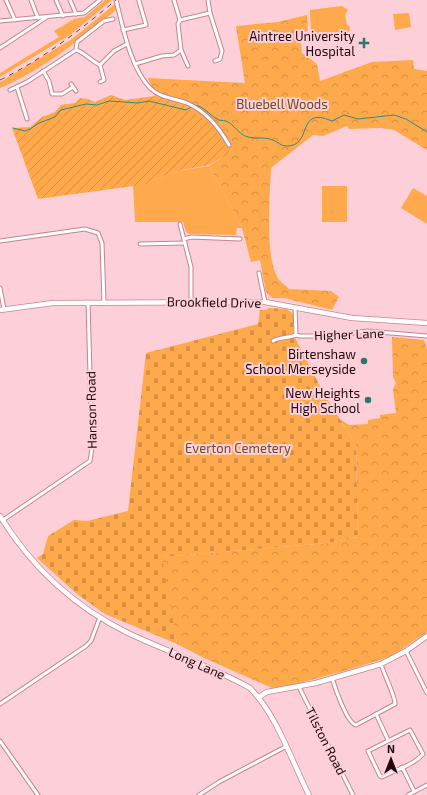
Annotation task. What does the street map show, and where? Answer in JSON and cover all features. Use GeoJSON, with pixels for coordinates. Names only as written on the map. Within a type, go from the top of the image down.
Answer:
{"type":"FeatureCollection","features":[{"type":"Feature","properties":{"kind":"street"},"geometry":{"type":"LineString","coordinates":[[6,0],[15,20]]}},
{"type":"Feature","properties":{"kind":"street"},"geometry":{"type":"LineString","coordinates":[[31,0],[38,18]]}},
{"type":"Feature","properties":{"kind":"street"},"geometry":{"type":"LineString","coordinates":[[56,0],[63,16]]}},
{"type":"Feature","properties":{"kind":"street"},"geometry":{"type":"LineString","coordinates":[[70,0],[76,14]]}},
{"type":"Feature","properties":{"kind":"street"},"geometry":{"type":"LineString","coordinates":[[0,21],[84,13],[100,0]]}},
{"type":"Feature","properties":{"kind":"street"},"geometry":{"type":"LineString","coordinates":[[174,0],[180,20],[178,24],[181,50],[188,66]]}},
{"type":"Feature","properties":{"kind":"street"},"geometry":{"type":"LineString","coordinates":[[208,0],[210,13],[222,56],[225,61]]}},
{"type":"Feature","properties":{"kind":"street"},"geometry":{"type":"LineString","coordinates":[[116,1],[127,44],[135,64],[149,87],[159,95],[189,104],[215,124],[229,145]]}},
{"type":"Feature","properties":{"kind":"street"},"geometry":{"type":"LineString","coordinates":[[123,30],[146,25],[139,1]]}},
{"type":"Feature","properties":{"kind":"street"},"geometry":{"type":"LineString","coordinates":[[180,20],[210,13]]}},
{"type":"Feature","properties":{"kind":"street"},"geometry":{"type":"LineString","coordinates":[[0,48],[48,17]]}},
{"type":"Feature","properties":{"kind":"street"},"geometry":{"type":"LineString","coordinates":[[76,50],[77,42],[104,21],[113,19]]}},
{"type":"Feature","properties":{"kind":"street"},"geometry":{"type":"LineString","coordinates":[[100,65],[114,51],[127,44]]}},
{"type":"Feature","properties":{"kind":"street"},"geometry":{"type":"LineString","coordinates":[[10,90],[76,50],[81,51],[90,60],[100,65],[104,80],[100,82]]}},
{"type":"Feature","properties":{"kind":"street"},"geometry":{"type":"LineString","coordinates":[[135,64],[162,56],[174,55],[181,50]]}},
{"type":"Feature","properties":{"kind":"street"},"geometry":{"type":"LineString","coordinates":[[214,61],[220,59],[222,56]]}},
{"type":"Feature","properties":{"kind":"street"},"geometry":{"type":"LineString","coordinates":[[43,71],[49,81],[52,94],[62,94],[72,85],[76,91]]}},
{"type":"Feature","properties":{"kind":"street"},"geometry":{"type":"LineString","coordinates":[[17,87],[27,119]]}},
{"type":"Feature","properties":{"kind":"street"},"geometry":{"type":"LineString","coordinates":[[25,112],[30,110]]}},
{"type":"Feature","properties":{"kind":"street"},"geometry":{"type":"LineString","coordinates":[[180,224],[191,267],[191,301]]}},
{"type":"Feature","properties":{"kind":"street"},"geometry":{"type":"LineString","coordinates":[[0,241],[86,229],[98,233],[102,243],[104,302]]}},
{"type":"Feature","properties":{"kind":"street"},"geometry":{"type":"LineString","coordinates":[[140,244],[184,241],[191,237],[240,239]]}},
{"type":"Feature","properties":{"kind":"street"},"geometry":{"type":"LineString","coordinates":[[259,273],[265,302]]}},
{"type":"Feature","properties":{"kind":"street"},"geometry":{"type":"LineString","coordinates":[[0,288],[2,309]]}},
{"type":"Feature","properties":{"kind":"street","name":"Brookfield Drive"},"geometry":{"type":"LineString","coordinates":[[2,309],[47,303],[191,301],[265,302],[352,318],[427,323]]}},
{"type":"Feature","properties":{"kind":"street","name":"Hanson Road"},"geometry":{"type":"LineString","coordinates":[[1,518],[90,461],[92,448],[88,302]]}},
{"type":"Feature","properties":{"kind":"street","name":"Higher Lane"},"geometry":{"type":"LineString","coordinates":[[295,307],[296,335]]}},
{"type":"Feature","properties":{"kind":"street","name":"Higher Lane"},"geometry":{"type":"LineString","coordinates":[[273,341],[275,339],[288,338],[296,335],[333,336],[367,331],[427,336]]}},
{"type":"Feature","properties":{"kind":"street","name":"Long Lane"},"geometry":{"type":"LineString","coordinates":[[1,518],[40,571],[68,595],[100,617],[128,632],[240,682],[250,688],[259,697],[274,722],[309,795]]}},
{"type":"Feature","properties":{"kind":"street"},"geometry":{"type":"LineString","coordinates":[[0,704],[86,646],[91,641],[100,617]]}},
{"type":"Feature","properties":{"kind":"street"},"geometry":{"type":"LineString","coordinates":[[259,697],[267,692],[299,687],[380,664],[406,651],[427,636]]}},
{"type":"Feature","properties":{"kind":"street"},"geometry":{"type":"LineString","coordinates":[[406,651],[427,693]]}},
{"type":"Feature","properties":{"kind":"street"},"geometry":{"type":"LineString","coordinates":[[332,678],[337,694],[353,724],[376,714],[396,702],[385,679],[380,664]]}},
{"type":"Feature","properties":{"kind":"street"},"geometry":{"type":"LineString","coordinates":[[423,684],[427,682]]}},
{"type":"Feature","properties":{"kind":"street","name":"Tilston Road"},"geometry":{"type":"LineString","coordinates":[[299,687],[353,795]]}},
{"type":"Feature","properties":{"kind":"street"},"geometry":{"type":"LineString","coordinates":[[376,714],[388,740]]}},
{"type":"Feature","properties":{"kind":"street"},"geometry":{"type":"LineString","coordinates":[[410,730],[422,752],[420,758],[382,777],[378,774],[368,751],[388,740],[410,730]]}},
{"type":"Feature","properties":{"kind":"street"},"geometry":{"type":"LineString","coordinates":[[0,741],[38,795]]}},
{"type":"Feature","properties":{"kind":"street"},"geometry":{"type":"LineString","coordinates":[[200,795],[219,782],[285,747]]}},
{"type":"Feature","properties":{"kind":"street"},"geometry":{"type":"LineString","coordinates":[[402,767],[414,791]]}},
{"type":"Feature","properties":{"kind":"street"},"geometry":{"type":"LineString","coordinates":[[408,795],[427,785]]}},
{"type":"Feature","properties":{"kind":"green space"},"geometry":{"type":"Polygon","coordinates":[[[105,0],[112,0],[70,35],[0,77],[0,73],[59,37],[54,31],[74,19],[85,17],[105,0]]]}},
{"type":"Feature","properties":{"kind":"green space"},"geometry":{"type":"Polygon","coordinates":[[[115,4],[116,10],[61,53],[16,81],[0,88],[0,82],[72,39],[115,4]]]}},
{"type":"Feature","properties":{"kind":"green space"},"geometry":{"type":"Polygon","coordinates":[[[342,6],[348,10],[345,15],[347,25],[350,27],[349,33],[311,36],[310,10],[342,6]]]}},
{"type":"Feature","properties":{"kind":"green space"},"geometry":{"type":"Polygon","coordinates":[[[409,13],[411,27],[395,30],[393,14],[409,13]]]}},
{"type":"Feature","properties":{"kind":"green space","name":"Bluebell Woods"},"geometry":{"type":"Polygon","coordinates":[[[307,15],[308,31],[300,33],[302,53],[317,64],[320,81],[372,62],[413,60],[414,69],[427,71],[427,150],[394,130],[381,128],[349,129],[347,126],[323,136],[313,135],[271,168],[269,226],[271,257],[274,270],[279,280],[289,289],[331,291],[339,297],[332,310],[284,298],[272,298],[266,292],[260,260],[251,262],[242,228],[209,166],[230,153],[188,107],[155,96],[148,78],[245,83],[236,26],[278,22],[307,15]]]}},
{"type":"Feature","properties":{"kind":"green space"},"geometry":{"type":"Polygon","coordinates":[[[111,95],[125,100],[155,96],[188,107],[210,124],[231,153],[209,165],[178,171],[155,179],[148,184],[38,199],[12,128],[30,127],[42,117],[55,112],[61,105],[75,103],[80,98],[95,102],[111,95]]]}},
{"type":"Feature","properties":{"kind":"green space"},"geometry":{"type":"Polygon","coordinates":[[[209,166],[242,228],[237,228],[236,235],[189,234],[186,232],[183,222],[135,222],[133,185],[148,184],[155,179],[178,171],[209,166]]]}},
{"type":"Feature","properties":{"kind":"green space"},"geometry":{"type":"Polygon","coordinates":[[[322,186],[347,186],[347,222],[322,222],[322,186]]]}},
{"type":"Feature","properties":{"kind":"green space"},"geometry":{"type":"Polygon","coordinates":[[[413,188],[427,196],[427,224],[401,208],[413,188]]]}},
{"type":"Feature","properties":{"kind":"green space","name":"Everton Cemetery"},"geometry":{"type":"Polygon","coordinates":[[[269,308],[287,309],[293,314],[293,334],[323,392],[356,445],[358,537],[328,543],[162,557],[177,644],[105,614],[77,594],[37,558],[43,554],[48,536],[74,520],[87,521],[128,511],[146,353],[258,324],[260,310],[266,310],[269,308]]]}},
{"type":"Feature","properties":{"kind":"green space"},"geometry":{"type":"Polygon","coordinates":[[[392,337],[424,340],[427,348],[427,632],[392,656],[292,685],[272,688],[202,657],[177,644],[161,557],[328,543],[358,537],[356,445],[340,419],[349,425],[368,424],[368,420],[380,418],[380,415],[396,413],[393,389],[396,383],[393,377],[392,337]]]}},
{"type":"Feature","properties":{"kind":"waterway"},"geometry":{"type":"LineString","coordinates":[[13,128],[25,131],[39,123],[55,117],[61,110],[86,104],[97,105],[109,101],[138,103],[149,101],[186,110],[191,107]]}},
{"type":"Feature","properties":{"kind":"waterway"},"geometry":{"type":"LineString","coordinates":[[194,105],[203,109],[218,120],[229,122],[245,136],[251,138],[270,139],[286,146],[294,145],[300,140],[309,122],[313,118],[321,118],[332,121],[344,115],[358,119],[394,115],[406,119],[427,132]]}},
{"type":"Feature","properties":{"kind":"railway"},"geometry":{"type":"LineString","coordinates":[[0,80],[46,54],[116,0]]}},
{"type":"Feature","properties":{"kind":"place","name":"Aintree University Hospital"},"geometry":{"type":"Point","coordinates":[364,43]}},
{"type":"Feature","properties":{"kind":"place","name":"Birtenshaw School Merseyside"},"geometry":{"type":"Point","coordinates":[364,361]}},
{"type":"Feature","properties":{"kind":"place","name":"New Heights High School"},"geometry":{"type":"Point","coordinates":[368,400]}}]}
